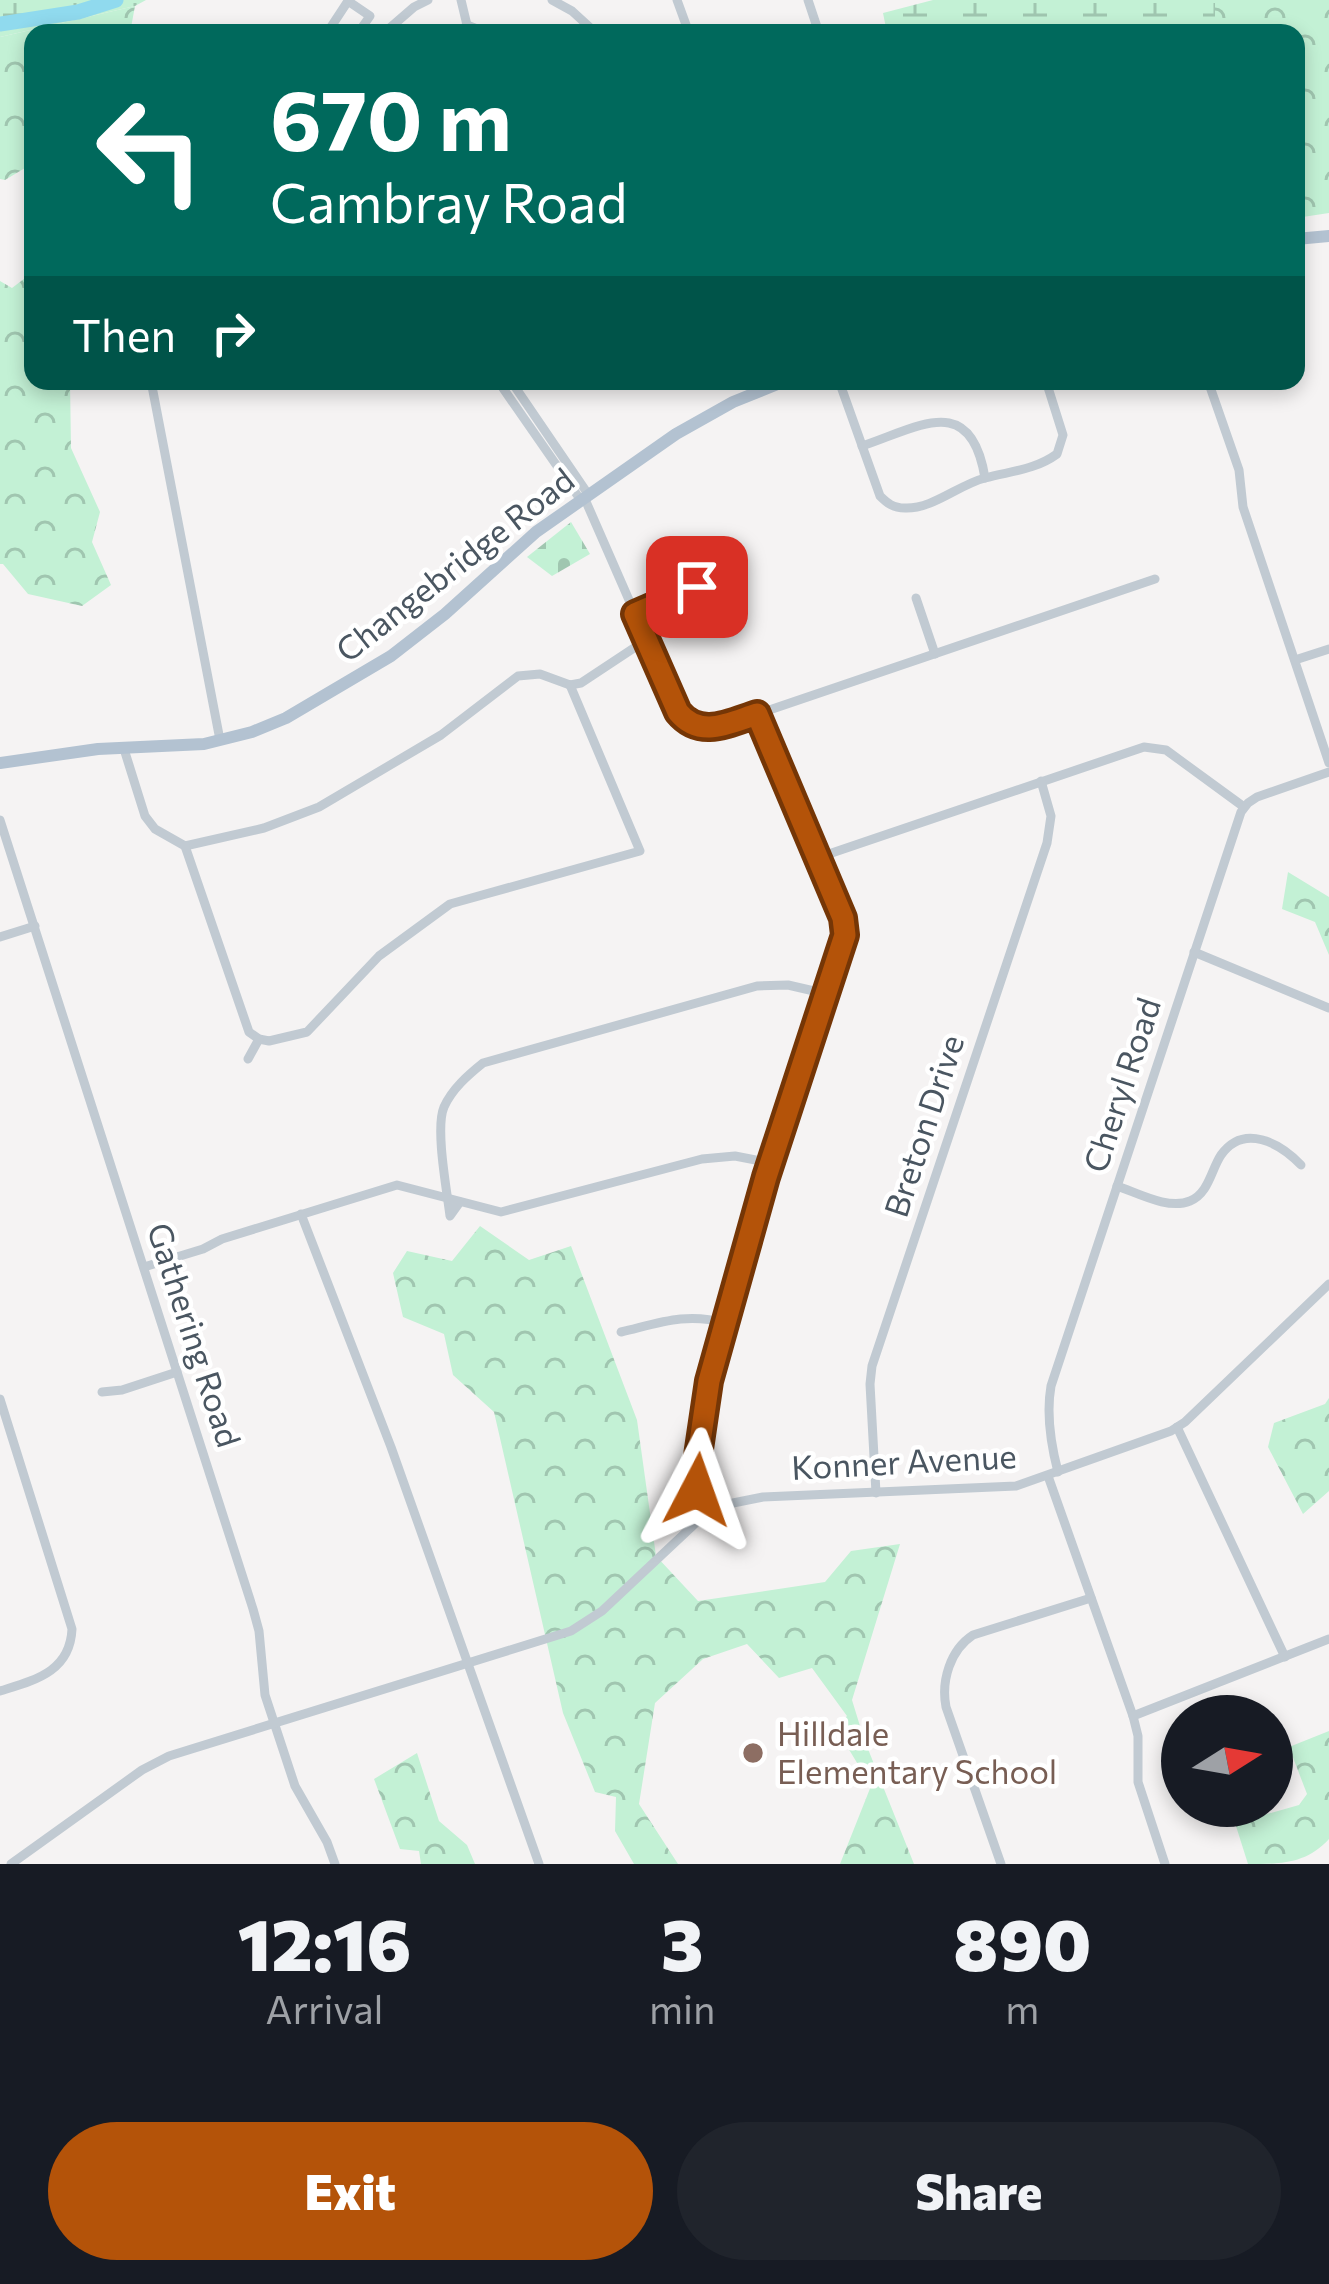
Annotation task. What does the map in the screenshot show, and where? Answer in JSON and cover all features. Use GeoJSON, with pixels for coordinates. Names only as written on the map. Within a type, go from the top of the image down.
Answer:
{"type":"FeatureCollection","features":[{"type":"Feature","properties":{"kind":"main road","name":"Changebridge Road"},"geometry":{"type":"LineString","coordinates":[[0,763],[42,755],[190,746],[252,732],[286,718],[391,656],[584,497],[676,434],[763,390]]}},
{"type":"Feature","properties":{"kind":"street"},"geometry":{"type":"LineString","coordinates":[[394,24],[428,0]]}},
{"type":"Feature","properties":{"kind":"street"},"geometry":{"type":"LineString","coordinates":[[552,0],[586,24]]}},
{"type":"Feature","properties":{"kind":"street"},"geometry":{"type":"LineString","coordinates":[[333,24],[348,2],[370,16],[364,24]]}},
{"type":"Feature","properties":{"kind":"street"},"geometry":{"type":"LineString","coordinates":[[154,390],[220,740]]}},
{"type":"Feature","properties":{"kind":"street"},"geometry":{"type":"LineString","coordinates":[[505,390],[584,497]]}},
{"type":"Feature","properties":{"kind":"street"},"geometry":{"type":"LineString","coordinates":[[517,390],[584,497],[678,712],[690,724],[711,728],[757,714],[1155,579]]}},
{"type":"Feature","properties":{"kind":"street"},"geometry":{"type":"LineString","coordinates":[[842,390],[880,496],[893,506],[908,508],[1053,458],[1060,450],[1062,428],[1049,390]]}},
{"type":"Feature","properties":{"kind":"street"},"geometry":{"type":"LineString","coordinates":[[1211,390],[1239,470],[1243,507],[1329,763]]}},
{"type":"Feature","properties":{"kind":"street"},"geometry":{"type":"LineString","coordinates":[[862,446],[947,421],[960,426],[973,441],[985,478]]}},
{"type":"Feature","properties":{"kind":"street"},"geometry":{"type":"LineString","coordinates":[[635,614],[728,574],[730,566]]}},
{"type":"Feature","properties":{"kind":"street"},"geometry":{"type":"LineString","coordinates":[[916,598],[935,654]]}},
{"type":"Feature","properties":{"kind":"street"},"geometry":{"type":"LineString","coordinates":[[185,847],[264,828],[319,807],[441,735],[518,676],[540,674],[570,685],[591,677],[646,640]]}},
{"type":"Feature","properties":{"kind":"street"},"geometry":{"type":"LineString","coordinates":[[1294,660],[1329,649]]}},
{"type":"Feature","properties":{"kind":"street"},"geometry":{"type":"LineString","coordinates":[[124,748],[145,816],[155,829],[185,847],[247,1027],[259,1039],[269,1041],[307,1033],[379,956],[450,904],[640,851],[570,685]]}},
{"type":"Feature","properties":{"kind":"street"},"geometry":{"type":"LineString","coordinates":[[710,1512],[700,1498],[695,1476],[709,1381],[770,1163],[845,935],[843,918],[757,714]]}},
{"type":"Feature","properties":{"kind":"street"},"geometry":{"type":"LineString","coordinates":[[818,857],[1136,749],[1166,750],[1244,807],[1257,797],[1329,772]]}},
{"type":"Feature","properties":{"kind":"street","name":"Breton Drive"},"geometry":{"type":"LineString","coordinates":[[876,1492],[872,1366],[1047,843],[1051,816],[1041,781]]}},
{"type":"Feature","properties":{"kind":"street","name":"Cheryl Road"},"geometry":{"type":"LineString","coordinates":[[1166,1864],[1138,1782],[1133,1716],[1053,1474],[1049,1397],[1244,807]]}},
{"type":"Feature","properties":{"kind":"street","name":"Gathering Road"},"geometry":{"type":"LineString","coordinates":[[0,820],[254,1609],[265,1695],[295,1786],[335,1864]]}},
{"type":"Feature","properties":{"kind":"street"},"geometry":{"type":"LineString","coordinates":[[0,937],[35,926]]}},
{"type":"Feature","properties":{"kind":"street"},"geometry":{"type":"LineString","coordinates":[[1194,952],[1329,1008]]}},
{"type":"Feature","properties":{"kind":"street"},"geometry":{"type":"LineString","coordinates":[[454,1200],[440,1129],[442,1114],[460,1084],[483,1063],[757,986],[794,985],[826,994]]}},
{"type":"Feature","properties":{"kind":"street"},"geometry":{"type":"LineString","coordinates":[[248,1059],[259,1039]]}},
{"type":"Feature","properties":{"kind":"street"},"geometry":{"type":"LineString","coordinates":[[1117,1186],[1168,1203],[1188,1201],[1205,1187],[1226,1148],[1246,1138],[1271,1142],[1301,1165]]}},
{"type":"Feature","properties":{"kind":"street"},"geometry":{"type":"LineString","coordinates":[[144,1267],[397,1185],[501,1212],[702,1159],[735,1156],[770,1163]]}},
{"type":"Feature","properties":{"kind":"street"},"geometry":{"type":"LineString","coordinates":[[301,1214],[391,1447],[539,1864]]}},
{"type":"Feature","properties":{"kind":"street","name":"Konner Avenue"},"geometry":{"type":"LineString","coordinates":[[11,1864],[153,1762],[585,1624],[710,1512],[728,1504],[763,1497],[1016,1486],[1177,1427],[1329,1284]]}},
{"type":"Feature","properties":{"kind":"street"},"geometry":{"type":"LineString","coordinates":[[621,1332],[683,1317],[725,1323]]}},
{"type":"Feature","properties":{"kind":"street"},"geometry":{"type":"LineString","coordinates":[[103,1392],[177,1372]]}},
{"type":"Feature","properties":{"kind":"street"},"geometry":{"type":"LineString","coordinates":[[0,1400],[72,1629],[68,1651],[53,1671],[0,1691]]}},
{"type":"Feature","properties":{"kind":"street"},"geometry":{"type":"LineString","coordinates":[[1177,1427],[1285,1657]]}},
{"type":"Feature","properties":{"kind":"street"},"geometry":{"type":"LineString","coordinates":[[1000,1864],[946,1707],[944,1685],[950,1667],[959,1646],[973,1635],[1091,1598]]}},
{"type":"Feature","properties":{"kind":"street"},"geometry":{"type":"LineString","coordinates":[[1133,1716],[1329,1639]]}},
{"type":"Feature","properties":{"kind":"green space"},"geometry":{"type":"Polygon","coordinates":[[[0,0],[146,0],[57,24],[24,24],[24,31],[0,37],[0,0]]]}},
{"type":"Feature","properties":{"kind":"green space"},"geometry":{"type":"Polygon","coordinates":[[[933,0],[1215,0],[1215,24],[885,24],[883,13],[933,0]]]}},
{"type":"Feature","properties":{"kind":"green space"},"geometry":{"type":"Polygon","coordinates":[[[1215,0],[1329,0],[1329,213],[1305,217],[1305,24],[1215,24],[1215,0]]]}},
{"type":"Feature","properties":{"kind":"green space"},"geometry":{"type":"Polygon","coordinates":[[[135,6],[132,24],[57,24],[135,6]]]}},
{"type":"Feature","properties":{"kind":"green space"},"geometry":{"type":"Polygon","coordinates":[[[24,31],[24,169],[5,180],[0,179],[0,37],[24,31]]]}},
{"type":"Feature","properties":{"kind":"green space"},"geometry":{"type":"Polygon","coordinates":[[[24,279],[24,390],[70,390],[71,448],[100,512],[92,542],[111,585],[82,606],[28,594],[0,564],[0,281],[12,288],[24,279]]]}},
{"type":"Feature","properties":{"kind":"green space"},"geometry":{"type":"Polygon","coordinates":[[[571,522],[590,554],[552,576],[527,557],[571,522]]]}},
{"type":"Feature","properties":{"kind":"green space"},"geometry":{"type":"Polygon","coordinates":[[[1288,872],[1329,897],[1329,955],[1315,922],[1282,909],[1288,872]]]}},
{"type":"Feature","properties":{"kind":"green space"},"geometry":{"type":"Polygon","coordinates":[[[480,1226],[529,1260],[571,1246],[637,1420],[656,1556],[698,1601],[825,1582],[851,1551],[900,1544],[852,1700],[914,1864],[840,1864],[871,1786],[836,1728],[847,1716],[812,1668],[779,1678],[747,1644],[703,1659],[655,1703],[639,1804],[678,1864],[634,1864],[615,1831],[616,1797],[595,1792],[563,1713],[494,1412],[453,1375],[444,1334],[403,1317],[393,1273],[407,1251],[452,1261],[480,1226]]]}},
{"type":"Feature","properties":{"kind":"green space"},"geometry":{"type":"Polygon","coordinates":[[[1329,1398],[1329,1491],[1303,1514],[1268,1447],[1274,1423],[1325,1404],[1329,1398]]]}},
{"type":"Feature","properties":{"kind":"green space"},"geometry":{"type":"Polygon","coordinates":[[[1329,1731],[1329,1839],[1302,1858],[1248,1864],[1236,1827],[1293,1827],[1293,1807],[1307,1794],[1293,1745],[1329,1731]]]}},
{"type":"Feature","properties":{"kind":"green space"},"geometry":{"type":"Polygon","coordinates":[[[417,1753],[439,1821],[467,1845],[475,1864],[421,1864],[419,1851],[400,1849],[374,1779],[417,1753]]]}},
{"type":"Feature","properties":{"kind":"waterway"},"geometry":{"type":"LineString","coordinates":[[0,24],[78,12],[116,0]]}},
{"type":"Feature","properties":{"kind":"place","name":"Hilldale Elementary School"},"geometry":{"type":"Point","coordinates":[753,1753]}},
{"type":"Feature","properties":{"kind":"route"},"geometry":{"type":"LineString","coordinates":[[697,587],[635,614],[685,721],[711,728],[757,714],[843,918],[845,935],[766,1177],[709,1381],[697,1490]]}}]}
